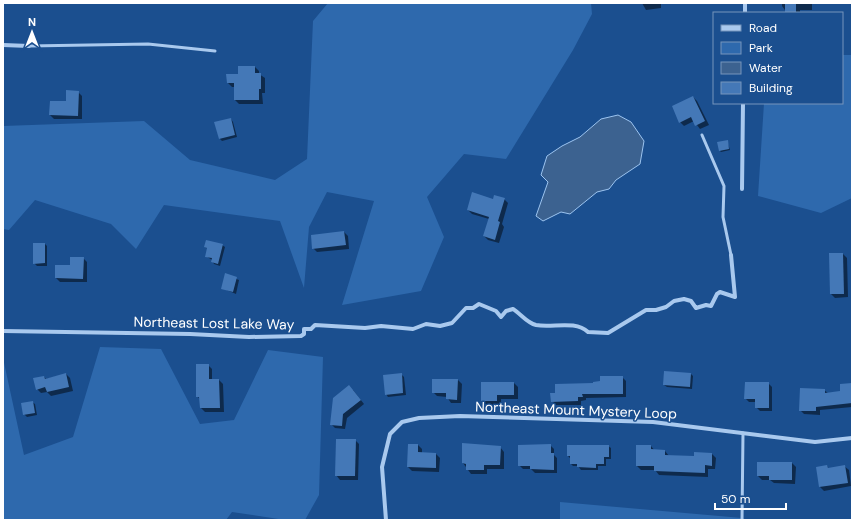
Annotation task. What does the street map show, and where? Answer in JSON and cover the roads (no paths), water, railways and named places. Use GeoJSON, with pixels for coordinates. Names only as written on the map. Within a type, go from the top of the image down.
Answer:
{"type":"FeatureCollection","features":[{"type":"Feature","properties":{"kind":"street"},"geometry":{"type":"LineString","coordinates":[[3,45],[29,46]]}},
{"type":"Feature","properties":{"kind":"street"},"geometry":{"type":"LineString","coordinates":[[742,189],[743,104]]}},
{"type":"Feature","properties":{"kind":"street","name":"Northeast Lost Lake Way"},"geometry":{"type":"LineString","coordinates":[[3,331],[276,337],[301,336],[304,334],[304,329],[310,329],[315,325],[365,328],[381,326],[413,329],[426,324],[440,326],[452,323],[466,308],[473,308],[480,304],[496,311],[501,317],[506,311],[513,309],[531,323],[536,325],[567,326],[584,328],[588,332],[608,333],[646,310],[661,309],[674,301],[684,299],[691,301],[696,308],[706,305],[711,306],[717,294],[720,292],[734,297],[731,255]]}},
{"type":"Feature","properties":{"kind":"street","name":"Northeast Mount Mystery Loop"},"geometry":{"type":"LineString","coordinates":[[386,520],[382,467],[390,434],[402,422],[418,418],[468,416],[653,422],[814,442],[852,438]]}},
{"type":"Feature","properties":{"kind":"lane"},"geometry":{"type":"LineString","coordinates":[[29,46],[148,44],[215,51]]}},
{"type":"Feature","properties":{"kind":"lane"},"geometry":{"type":"LineString","coordinates":[[702,134],[724,186],[723,217],[731,255]]}},
{"type":"Feature","properties":{"kind":"lane"},"geometry":{"type":"LineString","coordinates":[[742,520],[743,433]]}},
{"type":"Feature","properties":{"kind":"water"},"geometry":{"type":"Polygon","coordinates":[[[618,115],[631,122],[644,141],[640,164],[616,180],[609,189],[597,192],[570,214],[561,212],[543,221],[536,216],[548,182],[541,175],[547,156],[580,137],[601,119],[618,115]]]}}]}
